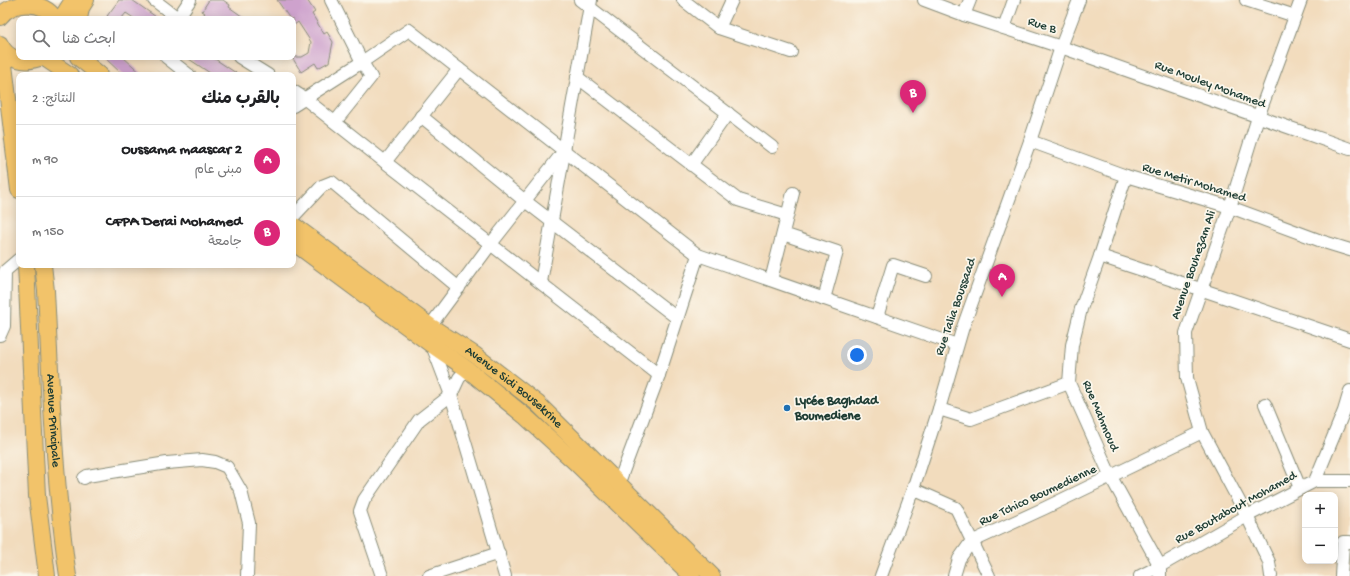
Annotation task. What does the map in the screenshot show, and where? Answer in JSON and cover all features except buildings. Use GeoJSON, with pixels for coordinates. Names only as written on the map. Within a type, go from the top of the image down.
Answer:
{"type":"FeatureCollection","features":[{"type":"Feature","properties":{"kind":"main road"},"geometry":{"type":"LineString","coordinates":[[0,18],[4,11],[11,5],[22,0],[34,1],[42,4],[53,16]]}},
{"type":"Feature","properties":{"kind":"main road"},"geometry":{"type":"LineString","coordinates":[[63,16],[73,0]]}},
{"type":"Feature","properties":{"kind":"main road"},"geometry":{"type":"LineString","coordinates":[[80,16],[81,8],[86,0]]}},
{"type":"Feature","properties":{"kind":"main road"},"geometry":{"type":"LineString","coordinates":[[1,46],[7,54],[16,58]]}},
{"type":"Feature","properties":{"kind":"main road"},"geometry":{"type":"LineString","coordinates":[[1,46],[16,166]]}},
{"type":"Feature","properties":{"kind":"main road"},"geometry":{"type":"LineString","coordinates":[[33,72],[39,60]]}},
{"type":"Feature","properties":{"kind":"main road"},"geometry":{"type":"LineString","coordinates":[[44,60],[65,72]]}},
{"type":"Feature","properties":{"kind":"main road"},"geometry":{"type":"LineString","coordinates":[[82,60],[96,72]]}},
{"type":"Feature","properties":{"kind":"main road"},"geometry":{"type":"LineString","coordinates":[[93,60],[102,72]]}},
{"type":"Feature","properties":{"kind":"main road","name":"Avenue Sidi Bousekrine"},"geometry":{"type":"LineString","coordinates":[[296,227],[430,326],[475,355],[537,403],[618,485],[712,576]]}},
{"type":"Feature","properties":{"kind":"main road"},"geometry":{"type":"LineString","coordinates":[[296,244],[432,345],[467,368],[526,417],[574,461],[692,576]]}},
{"type":"Feature","properties":{"kind":"main road","name":"Avenue Principale"},"geometry":{"type":"LineString","coordinates":[[26,268],[37,496],[47,576]]}},
{"type":"Feature","properties":{"kind":"main road","name":"Avenue Principale"},"geometry":{"type":"LineString","coordinates":[[43,268],[46,291],[56,469],[62,538],[68,576]]}},
{"type":"Feature","properties":{"kind":"street"},"geometry":{"type":"LineString","coordinates":[[154,0],[176,16]]}},
{"type":"Feature","properties":{"kind":"street"},"geometry":{"type":"LineString","coordinates":[[180,16],[190,0]]}},
{"type":"Feature","properties":{"kind":"street"},"geometry":{"type":"LineString","coordinates":[[331,0],[371,77],[335,122]]}},
{"type":"Feature","properties":{"kind":"street"},"geometry":{"type":"LineString","coordinates":[[580,0],[590,4],[772,147]]}},
{"type":"Feature","properties":{"kind":"street"},"geometry":{"type":"LineString","coordinates":[[683,0],[719,28],[791,52]]}},
{"type":"Feature","properties":{"kind":"street"},"geometry":{"type":"LineString","coordinates":[[719,28],[732,0]]}},
{"type":"Feature","properties":{"kind":"street"},"geometry":{"type":"LineString","coordinates":[[964,15],[970,0]]}},
{"type":"Feature","properties":{"kind":"street"},"geometry":{"type":"LineString","coordinates":[[1004,28],[1014,0]]}},
{"type":"Feature","properties":{"kind":"street","name":"Rue Talia Boussaad"},"geometry":{"type":"LineString","coordinates":[[881,576],[913,489],[939,409],[957,345],[1030,141],[1061,47],[1079,0]]}},
{"type":"Feature","properties":{"kind":"street"},"geometry":{"type":"LineString","coordinates":[[1246,0],[1295,16]]}},
{"type":"Feature","properties":{"kind":"street","name":"Avenue Bouhezam Ali"},"geometry":{"type":"LineString","coordinates":[[1271,576],[1269,562],[1247,516],[1202,432],[1187,378],[1186,332],[1230,208],[1258,117],[1301,0]]}},
{"type":"Feature","properties":{"kind":"street","name":"Rue B"},"geometry":{"type":"LineString","coordinates":[[929,1],[964,15],[1061,47]]}},
{"type":"Feature","properties":{"kind":"street"},"geometry":{"type":"LineString","coordinates":[[541,282],[590,4]]}},
{"type":"Feature","properties":{"kind":"street"},"geometry":{"type":"LineString","coordinates":[[296,104],[409,30],[698,255],[957,345]]}},
{"type":"Feature","properties":{"kind":"street","name":"Rue Mouley Mohamed"},"geometry":{"type":"LineString","coordinates":[[1061,47],[1350,149]]}},
{"type":"Feature","properties":{"kind":"street"},"geometry":{"type":"LineString","coordinates":[[170,60],[185,72]]}},
{"type":"Feature","properties":{"kind":"street"},"geometry":{"type":"LineString","coordinates":[[244,60],[263,72]]}},
{"type":"Feature","properties":{"kind":"street"},"geometry":{"type":"LineString","coordinates":[[385,162],[459,69]]}},
{"type":"Feature","properties":{"kind":"street"},"geometry":{"type":"LineString","coordinates":[[577,77],[738,200],[787,215]]}},
{"type":"Feature","properties":{"kind":"street"},"geometry":{"type":"LineString","coordinates":[[296,93],[659,375]]}},
{"type":"Feature","properties":{"kind":"street"},"geometry":{"type":"LineString","coordinates":[[691,165],[728,113]]}},
{"type":"Feature","properties":{"kind":"street"},"geometry":{"type":"LineString","coordinates":[[421,116],[525,201],[677,318]]}},
{"type":"Feature","properties":{"kind":"street","name":"Rue Metir Mohamed"},"geometry":{"type":"LineString","coordinates":[[1030,141],[1126,176],[1230,208],[1350,250]]}},
{"type":"Feature","properties":{"kind":"street"},"geometry":{"type":"LineString","coordinates":[[505,576],[451,395],[432,345],[430,326],[490,245],[564,151]]}},
{"type":"Feature","properties":{"kind":"street","name":"Rue Mahmoud"},"geometry":{"type":"LineString","coordinates":[[1126,176],[1081,309],[1072,345],[1069,383],[1110,477],[1160,571]]}},
{"type":"Feature","properties":{"kind":"street"},"geometry":{"type":"LineString","coordinates":[[296,214],[322,186],[332,182],[459,288]]}},
{"type":"Feature","properties":{"kind":"street"},"geometry":{"type":"LineString","coordinates":[[771,280],[793,193]]}},
{"type":"Feature","properties":{"kind":"street"},"geometry":{"type":"LineString","coordinates":[[782,234],[837,252],[824,299]]}},
{"type":"Feature","properties":{"kind":"street"},"geometry":{"type":"LineString","coordinates":[[618,485],[659,375],[698,255]]}},
{"type":"Feature","properties":{"kind":"street"},"geometry":{"type":"LineString","coordinates":[[1100,256],[1350,340]]}},
{"type":"Feature","properties":{"kind":"street"},"geometry":{"type":"LineString","coordinates":[[0,335],[4,326],[2,272],[16,261]]}},
{"type":"Feature","properties":{"kind":"street"},"geometry":{"type":"LineString","coordinates":[[877,317],[893,265],[926,276]]}},
{"type":"Feature","properties":{"kind":"street"},"geometry":{"type":"LineString","coordinates":[[382,576],[360,511],[364,500],[419,420],[451,395],[459,378],[467,368]]}},
{"type":"Feature","properties":{"kind":"street"},"geometry":{"type":"LineString","coordinates":[[939,409],[971,419],[1069,383]]}},
{"type":"Feature","properties":{"kind":"street"},"geometry":{"type":"LineString","coordinates":[[1315,481],[1344,411],[1350,391]]}},
{"type":"Feature","properties":{"kind":"street"},"geometry":{"type":"LineString","coordinates":[[1265,404],[1300,488]]}},
{"type":"Feature","properties":{"kind":"street","name":"Rue Tchico Boumedienne"},"geometry":{"type":"LineString","coordinates":[[971,542],[1202,432]]}},
{"type":"Feature","properties":{"kind":"street"},"geometry":{"type":"LineString","coordinates":[[84,478],[87,476],[116,470],[202,460],[216,462],[227,467],[241,491],[249,523],[245,576]]}},
{"type":"Feature","properties":{"kind":"street","name":"Rue Boutabout Mohamed"},"geometry":{"type":"LineString","coordinates":[[1140,576],[1160,571],[1247,516],[1315,481],[1350,481]]}},
{"type":"Feature","properties":{"kind":"street"},"geometry":{"type":"LineString","coordinates":[[913,489],[956,508],[971,542],[989,576]]}},
{"type":"Feature","properties":{"kind":"street"},"geometry":{"type":"LineString","coordinates":[[954,576],[959,559],[971,542]]}},
{"type":"Feature","properties":{"kind":"street"},"geometry":{"type":"LineString","coordinates":[[1341,576],[1343,542],[1350,542]]}},
{"type":"Feature","properties":{"kind":"street"},"geometry":{"type":"LineString","coordinates":[[429,576],[498,553]]}},
{"type":"Feature","properties":{"kind":"place","name":"CFPA Derai Mohamed"},"geometry":{"type":"Point","coordinates":[913,113]}},
{"type":"Feature","properties":{"kind":"place","name":"Oussama maascar 2"},"geometry":{"type":"Point","coordinates":[1002,297]}},
{"type":"Feature","properties":{"kind":"place","name":"Lycée Baghdad Boumediene"},"geometry":{"type":"Point","coordinates":[787,408]}}]}
